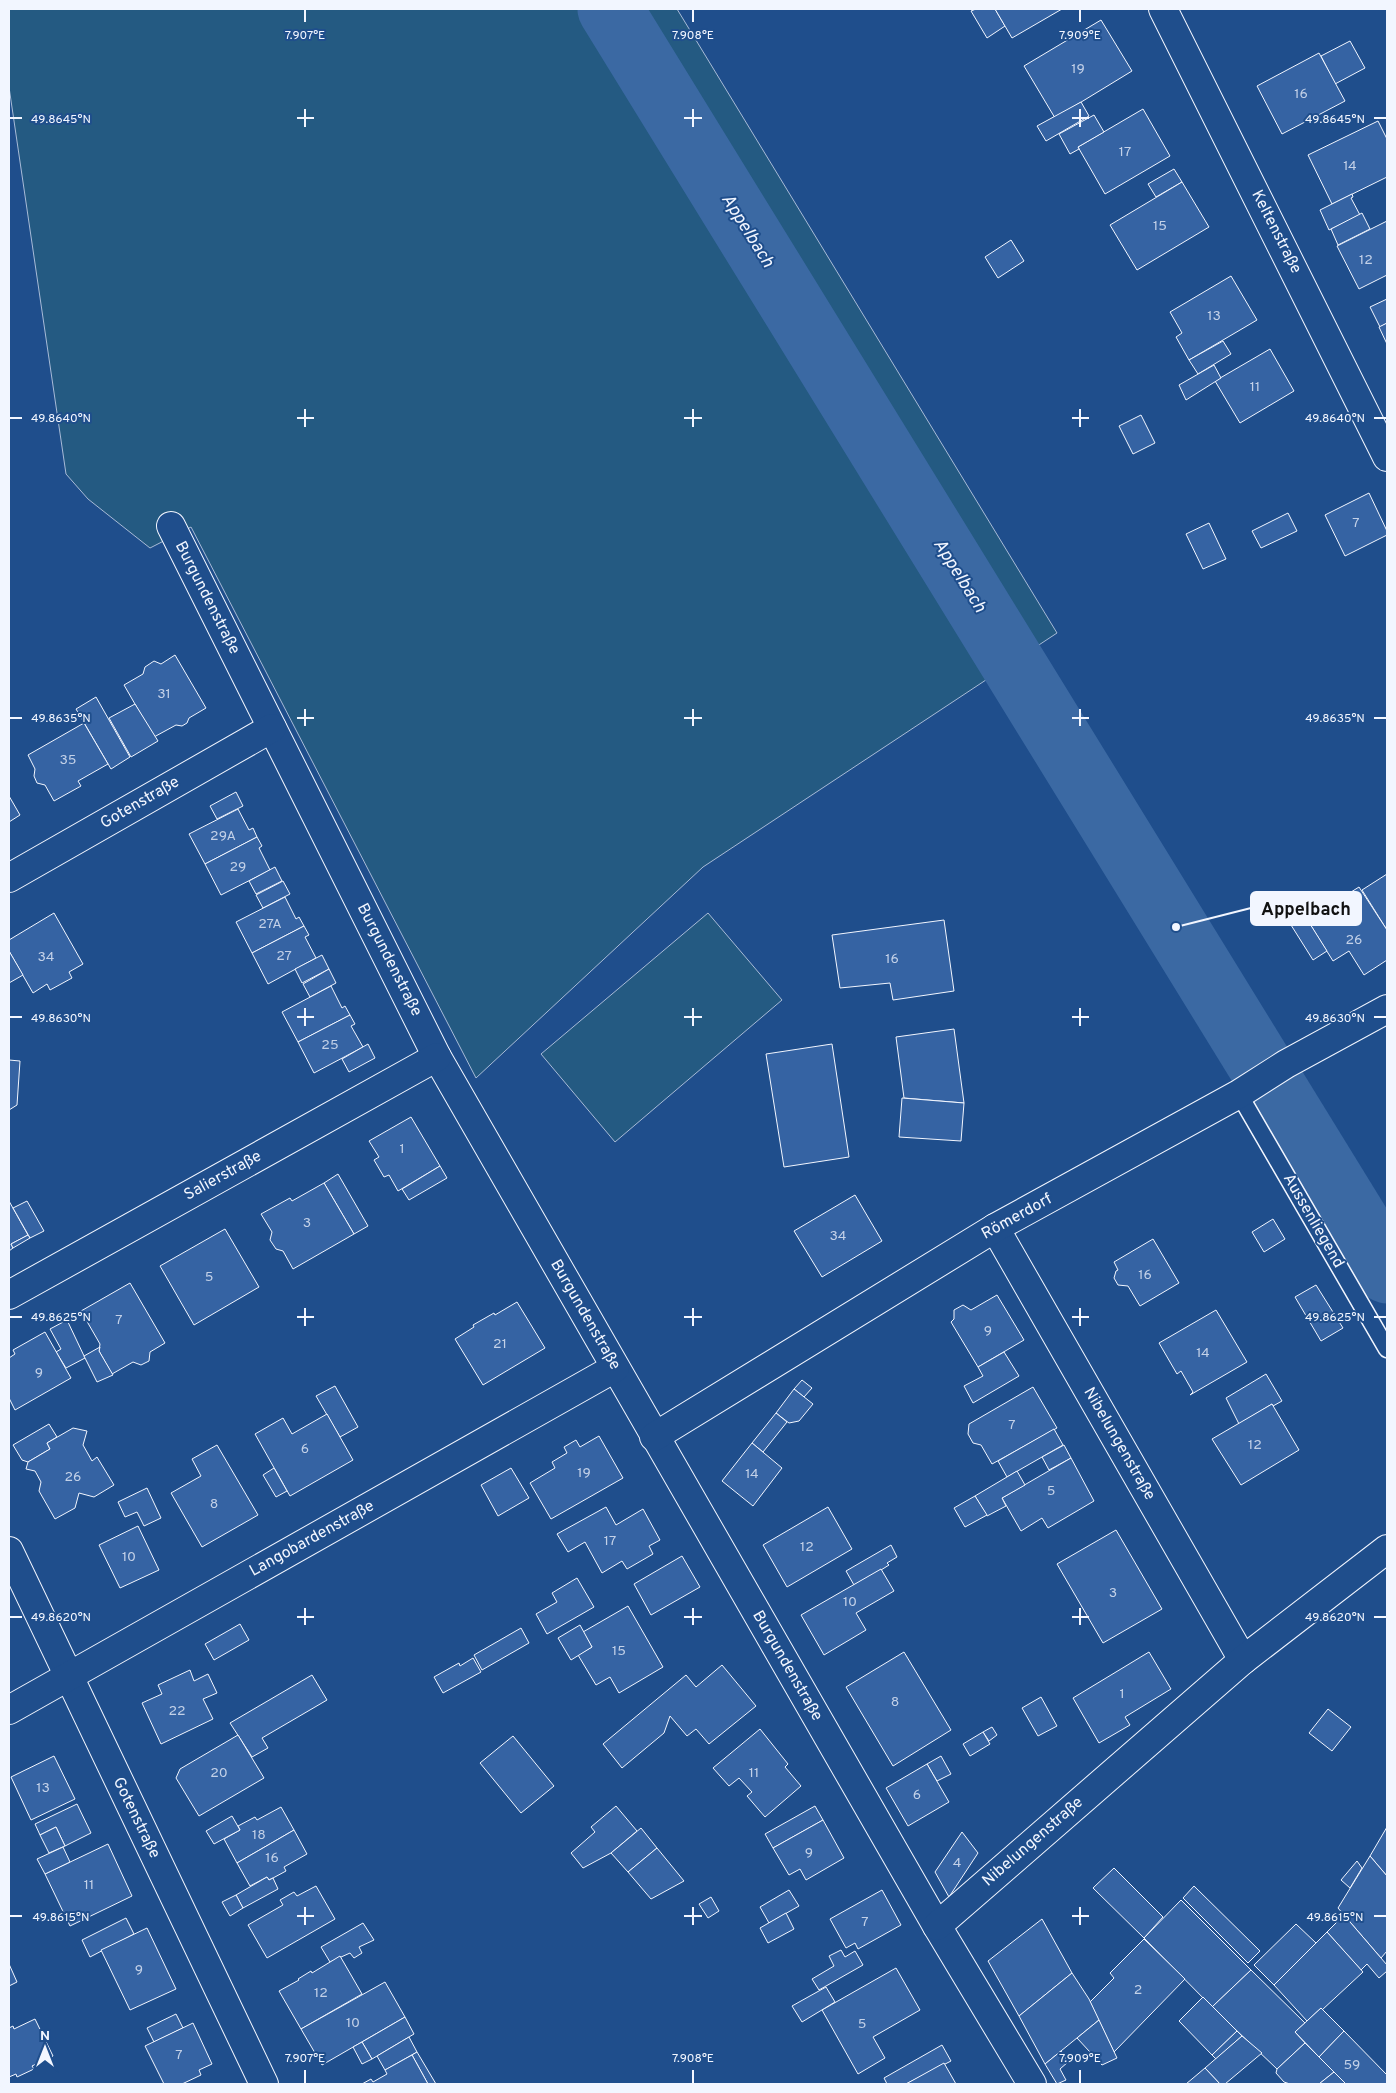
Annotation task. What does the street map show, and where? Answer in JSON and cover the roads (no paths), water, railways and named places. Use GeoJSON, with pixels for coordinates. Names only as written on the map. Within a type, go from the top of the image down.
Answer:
{"type":"FeatureCollection","features":[{"type":"Feature","properties":{"kind":"street","name":"Keltenstraße"},"geometry":{"type":"LineString","coordinates":[[1163,9],[1387,457]]}},
{"type":"Feature","properties":{"kind":"street","name":"Burgundenstraße"},"geometry":{"type":"LineString","coordinates":[[172,526],[437,1057],[937,1926],[1032,2084]]}},
{"type":"Feature","properties":{"kind":"street","name":"Gotenstraße"},"geometry":{"type":"LineString","coordinates":[[9,878],[272,728]]}},
{"type":"Feature","properties":{"kind":"street","name":"Römerdorf"},"geometry":{"type":"LineString","coordinates":[[654,1437],[996,1228],[1239,1094],[1286,1064],[1387,1009]]}},
{"type":"Feature","properties":{"kind":"street","name":"Salierstraße"},"geometry":{"type":"LineString","coordinates":[[9,1295],[437,1057]]}},
{"type":"Feature","properties":{"kind":"street","name":"Nibelungenstraße"},"geometry":{"type":"LineString","coordinates":[[996,1228],[1243,1660]]}},
{"type":"Feature","properties":{"kind":"street","name":"Langobardenstraße"},"geometry":{"type":"LineString","coordinates":[[9,1710],[615,1368]]}},
{"type":"Feature","properties":{"kind":"street","name":"Nibelungenstraße"},"geometry":{"type":"LineString","coordinates":[[937,1926],[1243,1660],[1387,1549]]}},
{"type":"Feature","properties":{"kind":"street","name":"Gotenstraße"},"geometry":{"type":"LineString","coordinates":[[9,1551],[264,2084]]}},
{"type":"Feature","properties":{"kind":"lane","name":"Aussenliegend"},"geometry":{"type":"LineString","coordinates":[[1239,1094],[1387,1349]]}},
{"type":"Feature","properties":{"kind":"waterway","name":"Appelbach"},"geometry":{"type":"LineString","coordinates":[[610,9],[1387,1271]]}},
{"type":"Feature","properties":{"kind":"place","name":"Appelbach"},"geometry":{"type":"Point","coordinates":[1176,927]}}]}
